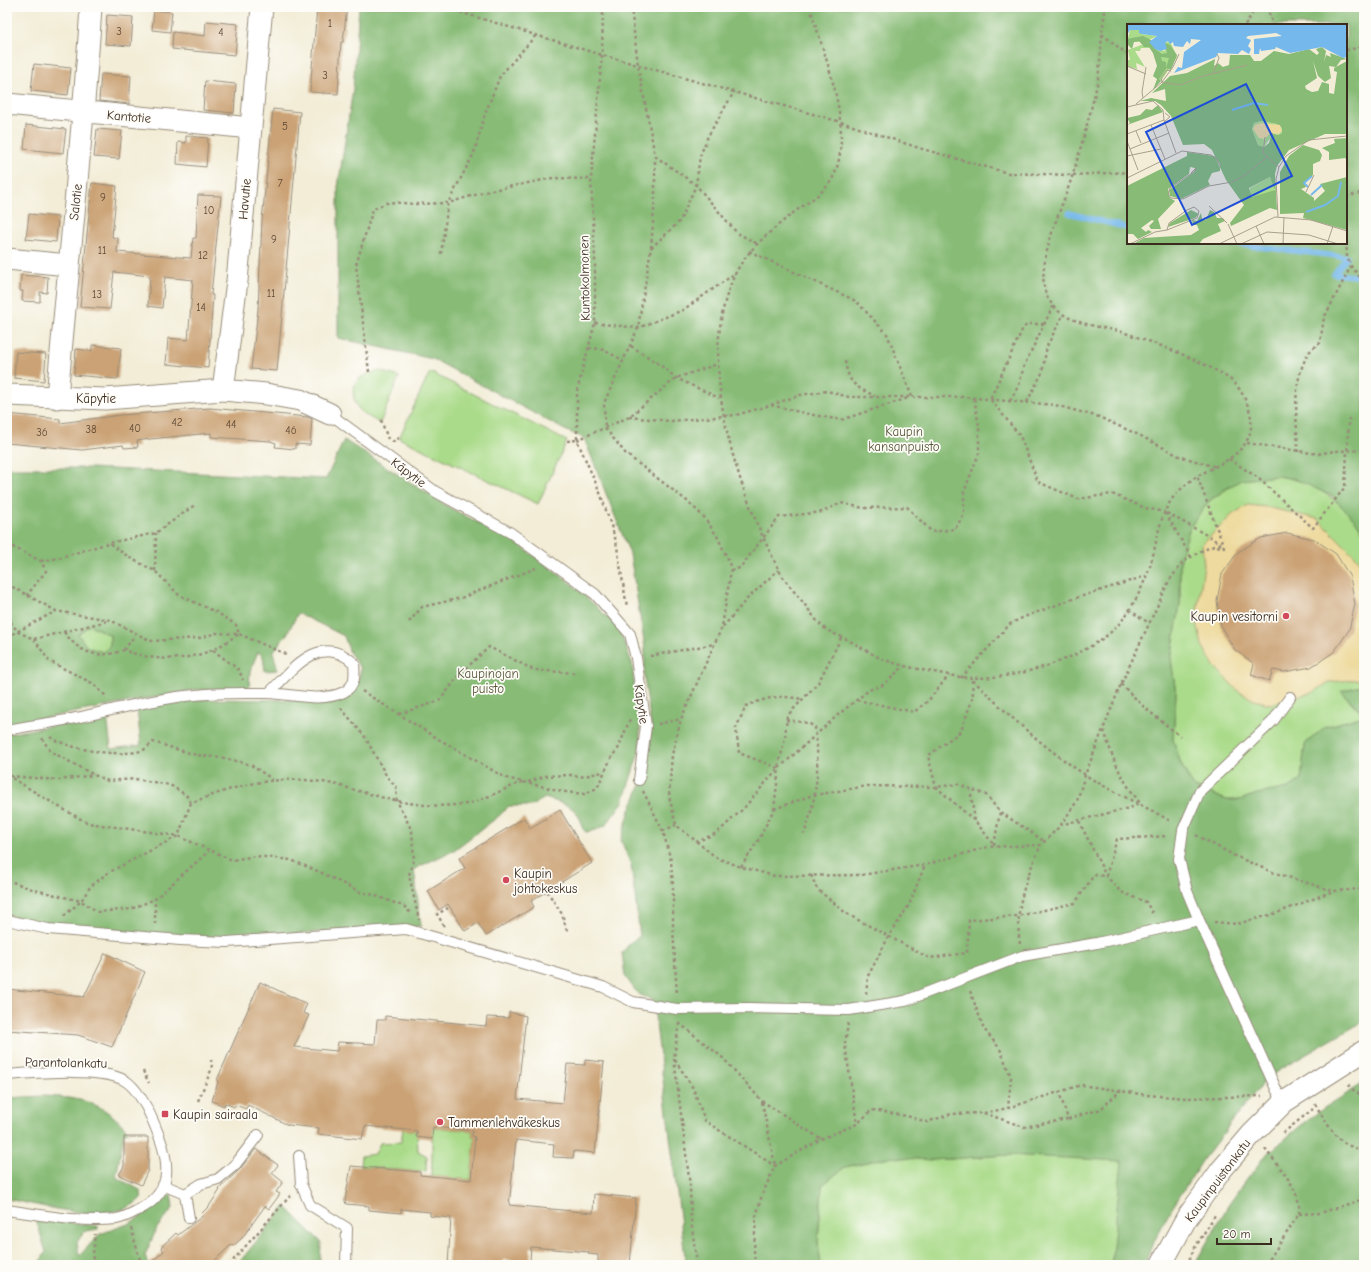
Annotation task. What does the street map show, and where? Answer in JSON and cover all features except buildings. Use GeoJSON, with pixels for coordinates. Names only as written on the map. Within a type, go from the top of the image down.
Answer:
{"type":"FeatureCollection","features":[{"type":"Feature","properties":{"kind":"street","name":"Salotie"},"geometry":{"type":"LineString","coordinates":[[57,398],[68,265],[85,112],[92,7]]}},
{"type":"Feature","properties":{"kind":"street","name":"Havutie"},"geometry":{"type":"LineString","coordinates":[[223,390],[236,281],[262,7]]}},
{"type":"Feature","properties":{"kind":"street","name":"Kantotie"},"geometry":{"type":"LineString","coordinates":[[7,104],[251,128]]}},
{"type":"Feature","properties":{"kind":"street"},"geometry":{"type":"LineString","coordinates":[[7,258],[68,265]]}},
{"type":"Feature","properties":{"kind":"street","name":"Käpytie"},"geometry":{"type":"LineString","coordinates":[[7,395],[104,399],[223,390],[266,394],[300,400],[330,414]]}},
{"type":"Feature","properties":{"kind":"street","name":"Kaupinpuistonkatu"},"geometry":{"type":"LineString","coordinates":[[1161,1265],[1186,1219],[1222,1169],[1251,1135],[1280,1097],[1364,1051]]}},
{"type":"Feature","properties":{"kind":"lane","name":"Käpytie"},"geometry":{"type":"LineString","coordinates":[[330,414],[436,492],[511,533],[595,594],[630,634],[636,658],[640,694],[646,726],[639,780]]}},
{"type":"Feature","properties":{"kind":"lane"},"geometry":{"type":"LineString","coordinates":[[7,730],[156,700],[196,695],[269,693],[294,697],[330,696],[344,692],[352,685],[355,679],[354,663],[344,653],[318,651],[301,660],[269,693]]}},
{"type":"Feature","properties":{"kind":"lane"},"geometry":{"type":"LineString","coordinates":[[1280,1097],[1199,920],[1187,891],[1179,859],[1183,832],[1200,791],[1273,721],[1290,697]]}},
{"type":"Feature","properties":{"kind":"lane"},"geometry":{"type":"LineString","coordinates":[[7,920],[48,929],[158,939],[227,942],[406,929],[603,987],[633,1002],[677,1009],[748,1008],[849,1010],[905,1002],[1022,956],[1098,944],[1199,920]]}},
{"type":"Feature","properties":{"kind":"lane","name":"Parantolankatu"},"geometry":{"type":"LineString","coordinates":[[7,1075],[33,1073],[106,1074],[125,1080],[136,1091],[150,1114],[166,1154],[166,1174],[162,1191],[148,1205],[117,1219],[97,1220],[7,1210]]}},
{"type":"Feature","properties":{"kind":"lane"},"geometry":{"type":"LineString","coordinates":[[185,1194],[201,1184],[218,1179],[234,1165],[258,1135]]}},
{"type":"Feature","properties":{"kind":"lane"},"geometry":{"type":"LineString","coordinates":[[299,1156],[301,1184],[310,1205],[347,1228],[346,1265]]}},
{"type":"Feature","properties":{"kind":"lane"},"geometry":{"type":"LineString","coordinates":[[163,1185],[185,1194]]}},
{"type":"Feature","properties":{"kind":"lane"},"geometry":{"type":"LineString","coordinates":[[185,1194],[189,1218]]}},
{"type":"Feature","properties":{"kind":"path"},"geometry":{"type":"LineString","coordinates":[[443,7],[602,55],[841,122],[919,148],[1008,173],[1072,175],[1127,172]]}},
{"type":"Feature","properties":{"kind":"path","name":"Kuntokolmonen"},"geometry":{"type":"LineString","coordinates":[[603,7],[602,55],[591,179],[595,257],[594,323],[589,348],[577,391],[577,440],[601,495],[616,541],[630,634]]}},
{"type":"Feature","properties":{"kind":"path"},"geometry":{"type":"LineString","coordinates":[[631,7],[638,65],[655,156],[655,197],[651,248],[638,328],[604,403],[605,428],[626,454],[687,501],[704,517],[717,536],[728,559],[731,570],[722,627],[682,719],[672,755],[669,796],[676,825],[717,858],[741,867],[775,876],[860,875],[925,865],[987,847],[1041,845]]}},
{"type":"Feature","properties":{"kind":"path"},"geometry":{"type":"LineString","coordinates":[[810,7],[832,84],[841,122],[839,161],[834,176],[825,190],[788,216],[749,251],[734,275],[722,310],[718,364],[720,398],[736,470],[778,570],[824,629],[842,636],[881,658],[904,666],[972,679],[1018,674],[1055,663],[1084,649],[1112,630],[1129,610],[1147,576],[1165,512],[1172,500],[1184,486],[1197,476],[1217,467],[1247,442],[1252,425],[1249,407],[1236,383],[1211,368],[1178,352],[1126,333],[1063,315],[1053,306],[1045,292],[1045,261],[1048,243],[1072,175],[1098,81],[1106,7]]}},
{"type":"Feature","properties":{"kind":"path"},"geometry":{"type":"LineString","coordinates":[[1246,24],[1256,7]]}},
{"type":"Feature","properties":{"kind":"path"},"geometry":{"type":"LineString","coordinates":[[1267,7],[1273,24]]}},
{"type":"Feature","properties":{"kind":"path"},"geometry":{"type":"LineString","coordinates":[[1102,34],[1127,54]]}},
{"type":"Feature","properties":{"kind":"path"},"geometry":{"type":"LineString","coordinates":[[441,254],[448,203],[474,153],[485,114],[500,76],[536,35]]}},
{"type":"Feature","properties":{"kind":"path"},"geometry":{"type":"LineString","coordinates":[[1347,50],[1364,47]]}},
{"type":"Feature","properties":{"kind":"path"},"geometry":{"type":"LineString","coordinates":[[651,248],[680,221],[696,185],[702,150],[708,136],[734,92]]}},
{"type":"Feature","properties":{"kind":"path"},"geometry":{"type":"LineString","coordinates":[[655,156],[696,185],[737,233],[758,244]]}},
{"type":"Feature","properties":{"kind":"path"},"geometry":{"type":"LineString","coordinates":[[369,372],[356,265],[373,209],[389,202],[415,204],[448,203],[488,191],[553,178],[591,179]]}},
{"type":"Feature","properties":{"kind":"path"},"geometry":{"type":"LineString","coordinates":[[1347,197],[1364,192]]}},
{"type":"Feature","properties":{"kind":"path"},"geometry":{"type":"LineString","coordinates":[[1347,244],[1347,257],[1350,266],[1364,282]]}},
{"type":"Feature","properties":{"kind":"path"},"geometry":{"type":"LineString","coordinates":[[749,251],[856,301],[887,334],[912,397]]}},
{"type":"Feature","properties":{"kind":"path"},"geometry":{"type":"LineString","coordinates":[[1298,452],[1296,400],[1299,380],[1308,353],[1320,344],[1324,318],[1350,266]]}},
{"type":"Feature","properties":{"kind":"path"},"geometry":{"type":"LineString","coordinates":[[594,323],[638,328],[683,310],[734,275]]}},
{"type":"Feature","properties":{"kind":"path"},"geometry":{"type":"LineString","coordinates":[[1010,401],[1019,384],[1024,366],[1053,306]]}},
{"type":"Feature","properties":{"kind":"path"},"geometry":{"type":"LineString","coordinates":[[1027,402],[1042,373],[1047,346],[1063,315]]}},
{"type":"Feature","properties":{"kind":"path"},"geometry":{"type":"LineString","coordinates":[[990,398],[1023,328],[1028,324],[1044,324]]}},
{"type":"Feature","properties":{"kind":"path"},"geometry":{"type":"LineString","coordinates":[[631,346],[659,364],[676,378],[720,398]]}},
{"type":"Feature","properties":{"kind":"path"},"geometry":{"type":"LineString","coordinates":[[589,348],[601,349],[623,360]]}},
{"type":"Feature","properties":{"kind":"path"},"geometry":{"type":"LineString","coordinates":[[845,361],[847,375],[854,386],[875,397]]}},
{"type":"Feature","properties":{"kind":"path"},"geometry":{"type":"LineString","coordinates":[[567,441],[577,440],[629,417],[676,378],[718,364]]}},
{"type":"Feature","properties":{"kind":"path"},"geometry":{"type":"LineString","coordinates":[[629,417],[671,421],[736,415],[800,395],[828,391],[849,397],[990,398],[1055,405],[1099,417],[1141,436],[1179,456],[1217,467]]}},
{"type":"Feature","properties":{"kind":"path"},"geometry":{"type":"LineString","coordinates":[[771,405],[841,420],[912,397]]}},
{"type":"Feature","properties":{"kind":"path"},"geometry":{"type":"LineString","coordinates":[[731,570],[740,568],[779,517],[822,512],[841,503],[863,508],[907,507],[932,532],[955,529],[964,514],[964,492],[979,453],[979,427],[974,397]]}},
{"type":"Feature","properties":{"kind":"path"},"geometry":{"type":"LineString","coordinates":[[990,398],[1020,436],[1038,482],[1078,499],[1112,494],[1145,508],[1165,512],[1212,538],[1224,547]]}},
{"type":"Feature","properties":{"kind":"path"},"geometry":{"type":"LineString","coordinates":[[1228,459],[1257,477],[1313,528],[1345,487],[1349,418]]}},
{"type":"Feature","properties":{"kind":"path"},"geometry":{"type":"LineString","coordinates":[[381,420],[389,443]]}},
{"type":"Feature","properties":{"kind":"path"},"geometry":{"type":"LineString","coordinates":[[1247,442],[1298,452],[1318,454],[1348,450],[1364,450]]}},
{"type":"Feature","properties":{"kind":"path"},"geometry":{"type":"LineString","coordinates":[[1197,476],[1224,547]]}},
{"type":"Feature","properties":{"kind":"path"},"geometry":{"type":"LineString","coordinates":[[7,544],[41,561],[58,558],[109,543],[156,533],[196,504]]}},
{"type":"Feature","properties":{"kind":"path"},"geometry":{"type":"LineString","coordinates":[[1165,512],[1191,557]]}},
{"type":"Feature","properties":{"kind":"path"},"geometry":{"type":"LineString","coordinates":[[155,571],[156,533]]}},
{"type":"Feature","properties":{"kind":"path"},"geometry":{"type":"LineString","coordinates":[[109,543],[130,558],[155,571],[178,595],[218,613],[236,625],[239,634]]}},
{"type":"Feature","properties":{"kind":"path"},"geometry":{"type":"LineString","coordinates":[[1022,956],[1017,930],[1019,905],[1026,878],[1041,845],[1060,826],[1077,801],[1085,775],[1121,684],[1169,581],[1183,562],[1191,557],[1214,546],[1224,547]]}},
{"type":"Feature","properties":{"kind":"path"},"geometry":{"type":"LineString","coordinates":[[27,595],[46,571],[41,561]]}},
{"type":"Feature","properties":{"kind":"path"},"geometry":{"type":"LineString","coordinates":[[410,622],[422,607],[460,598],[550,562]]}},
{"type":"Feature","properties":{"kind":"path"},"geometry":{"type":"LineString","coordinates":[[722,627],[746,600],[778,570]]}},
{"type":"Feature","properties":{"kind":"path"},"geometry":{"type":"LineString","coordinates":[[961,678],[1010,624],[1024,617],[1070,600],[1147,576]]}},
{"type":"Feature","properties":{"kind":"path"},"geometry":{"type":"LineString","coordinates":[[8,584],[56,611],[110,620],[135,635],[151,642],[200,638],[216,633],[239,634],[301,660]]}},
{"type":"Feature","properties":{"kind":"path"},"geometry":{"type":"LineString","coordinates":[[1129,610],[1149,623]]}},
{"type":"Feature","properties":{"kind":"path"},"geometry":{"type":"LineString","coordinates":[[7,637],[56,611]]}},
{"type":"Feature","properties":{"kind":"path"},"geometry":{"type":"LineString","coordinates":[[7,617],[18,632],[34,639],[50,661],[92,683],[105,694],[115,709]]}},
{"type":"Feature","properties":{"kind":"path"},"geometry":{"type":"LineString","coordinates":[[34,639],[110,620]]}},
{"type":"Feature","properties":{"kind":"path"},"geometry":{"type":"LineString","coordinates":[[64,632],[73,644],[93,654],[108,656],[124,650],[135,635]]}},
{"type":"Feature","properties":{"kind":"path"},"geometry":{"type":"LineString","coordinates":[[124,650],[142,656],[170,659],[191,657],[213,650],[239,634]]}},
{"type":"Feature","properties":{"kind":"path"},"geometry":{"type":"LineString","coordinates":[[696,842],[717,833],[744,808],[778,768],[785,738],[786,720],[802,699],[818,683],[842,636]]}},
{"type":"Feature","properties":{"kind":"path"},"geometry":{"type":"LineString","coordinates":[[636,658],[714,644]]}},
{"type":"Feature","properties":{"kind":"path"},"geometry":{"type":"LineString","coordinates":[[399,714],[439,701],[462,672],[489,647],[534,670],[575,674]]}},
{"type":"Feature","properties":{"kind":"path"},"geometry":{"type":"LineString","coordinates":[[213,650],[239,670],[248,694]]}},
{"type":"Feature","properties":{"kind":"path"},"geometry":{"type":"LineString","coordinates":[[741,867],[759,839],[774,809],[779,768],[868,690],[883,685],[904,666]]}},
{"type":"Feature","properties":{"kind":"path"},"geometry":{"type":"LineString","coordinates":[[857,700],[914,712],[928,701],[950,675]]}},
{"type":"Feature","properties":{"kind":"path"},"geometry":{"type":"LineString","coordinates":[[972,679],[1039,742],[1085,775],[1140,803],[1183,832],[1272,872],[1333,891]]}},
{"type":"Feature","properties":{"kind":"path"},"geometry":{"type":"LineString","coordinates":[[972,679],[973,697],[961,731],[928,756],[936,787],[976,822],[994,846],[1000,812]]}},
{"type":"Feature","properties":{"kind":"path"},"geometry":{"type":"LineString","coordinates":[[1121,684],[1145,708],[1180,736]]}},
{"type":"Feature","properties":{"kind":"path"},"geometry":{"type":"LineString","coordinates":[[352,685],[506,778],[566,792],[584,794],[597,788],[604,772],[618,749],[640,694]]}},
{"type":"Feature","properties":{"kind":"path"},"geometry":{"type":"LineString","coordinates":[[7,775],[88,823],[178,836],[232,860],[256,856],[291,860],[320,872],[360,892],[374,895],[405,907],[420,926],[409,875],[414,860],[412,831],[397,801],[396,787],[387,777],[366,737],[330,696]]}},
{"type":"Feature","properties":{"kind":"path"},"geometry":{"type":"LineString","coordinates":[[778,768],[740,753],[736,728],[746,706],[769,697],[802,699]]}},
{"type":"Feature","properties":{"kind":"path"},"geometry":{"type":"LineString","coordinates":[[646,726],[682,719]]}},
{"type":"Feature","properties":{"kind":"path"},"geometry":{"type":"LineString","coordinates":[[786,720],[808,723],[815,727],[818,751],[814,788],[815,796],[812,814],[804,834]]}},
{"type":"Feature","properties":{"kind":"path"},"geometry":{"type":"LineString","coordinates":[[37,724],[44,734],[52,739],[82,749],[118,753],[142,751],[153,742],[196,755],[224,758],[251,766],[273,779]]}},
{"type":"Feature","properties":{"kind":"path"},"geometry":{"type":"LineString","coordinates":[[37,724],[50,751],[94,775],[108,780],[135,780],[170,785],[186,795],[191,803]]}},
{"type":"Feature","properties":{"kind":"path"},"geometry":{"type":"LineString","coordinates":[[1104,730],[1112,758],[1124,783],[1140,803]]}},
{"type":"Feature","properties":{"kind":"path"},"geometry":{"type":"LineString","coordinates":[[528,782],[546,776],[571,775],[580,777],[604,772]]}},
{"type":"Feature","properties":{"kind":"path"},"geometry":{"type":"LineString","coordinates":[[7,775],[59,780],[94,775]]}},
{"type":"Feature","properties":{"kind":"path"},"geometry":{"type":"LineString","coordinates":[[48,929],[81,901],[90,887],[106,874],[178,836],[191,803],[232,788],[273,779],[297,779],[334,784],[397,801],[442,806],[466,804],[522,782]]}},
{"type":"Feature","properties":{"kind":"path"},"geometry":{"type":"LineString","coordinates":[[774,809],[810,796],[867,786],[936,787],[958,784],[986,795],[1000,812],[1044,841]]}},
{"type":"Feature","properties":{"kind":"path"},"geometry":{"type":"LineString","coordinates":[[970,788],[976,822]]}},
{"type":"Feature","properties":{"kind":"path"},"geometry":{"type":"LineString","coordinates":[[1060,826],[1133,807],[1140,803]]}},
{"type":"Feature","properties":{"kind":"path"},"geometry":{"type":"LineString","coordinates":[[1080,820],[1106,876],[1121,892],[1146,902],[1161,929]]}},
{"type":"Feature","properties":{"kind":"path"},"geometry":{"type":"LineString","coordinates":[[663,831],[676,825]]}},
{"type":"Feature","properties":{"kind":"path"},"geometry":{"type":"LineString","coordinates":[[1106,876],[1118,839],[1183,832]]}},
{"type":"Feature","properties":{"kind":"path"},"geometry":{"type":"LineString","coordinates":[[7,880],[47,894],[81,901],[98,912],[131,909],[155,899],[209,851]]}},
{"type":"Feature","properties":{"kind":"path"},"geometry":{"type":"LineString","coordinates":[[865,1008],[868,976],[889,936],[909,905],[925,865]]}},
{"type":"Feature","properties":{"kind":"path"},"geometry":{"type":"LineString","coordinates":[[811,875],[817,889],[847,914],[929,958],[967,953],[969,920],[1018,916],[1075,903],[1094,875],[1106,876]]}},
{"type":"Feature","properties":{"kind":"path"},"geometry":{"type":"LineString","coordinates":[[1199,920],[1238,924],[1277,913],[1333,891],[1364,889]]}},
{"type":"Feature","properties":{"kind":"path"},"geometry":{"type":"LineString","coordinates":[[547,891],[562,914],[567,930]]}},
{"type":"Feature","properties":{"kind":"path"},"geometry":{"type":"LineString","coordinates":[[155,899],[154,919],[158,939]]}},
{"type":"Feature","properties":{"kind":"path"},"geometry":{"type":"LineString","coordinates":[[967,978],[972,1000],[984,1028],[1000,1049],[1011,1077],[1008,1108]]}},
{"type":"Feature","properties":{"kind":"path"},"geometry":{"type":"LineString","coordinates":[[849,1010],[845,1044],[857,1124]]}},
{"type":"Feature","properties":{"kind":"path"},"geometry":{"type":"LineString","coordinates":[[679,1023],[723,1058],[762,1102],[821,1140]]}},
{"type":"Feature","properties":{"kind":"path"},"geometry":{"type":"LineString","coordinates":[[674,1058],[693,1088],[705,1121],[775,1166]]}},
{"type":"Feature","properties":{"kind":"path"},"geometry":{"type":"LineString","coordinates":[[198,1100],[212,1068],[211,1060]]}},
{"type":"Feature","properties":{"kind":"path"},"geometry":{"type":"LineString","coordinates":[[143,1071],[150,1086]]}},
{"type":"Feature","properties":{"kind":"path"},"geometry":{"type":"LineString","coordinates":[[1342,1089],[1354,1081]]}},
{"type":"Feature","properties":{"kind":"path"},"geometry":{"type":"LineString","coordinates":[[1349,1084],[1352,1089],[1364,1097]]}},
{"type":"Feature","properties":{"kind":"path"},"geometry":{"type":"LineString","coordinates":[[755,1265],[754,1250],[756,1217],[762,1194],[775,1166],[821,1140],[857,1124],[872,1110],[907,1116],[927,1122],[950,1114],[984,1113],[1008,1108],[1081,1085],[1147,1095],[1186,1098],[1260,1096],[1280,1097]]}},
{"type":"Feature","properties":{"kind":"path"},"geometry":{"type":"LineString","coordinates":[[984,1113],[1024,1127],[1068,1119],[1101,1109],[1121,1090]]}},
{"type":"Feature","properties":{"kind":"path"},"geometry":{"type":"LineString","coordinates":[[1059,1092],[1068,1119]]}},
{"type":"Feature","properties":{"kind":"path"},"geometry":{"type":"LineString","coordinates":[[762,1102],[775,1166]]}},
{"type":"Feature","properties":{"kind":"path"},"geometry":{"type":"LineString","coordinates":[[1281,1135],[1323,1102]]}},
{"type":"Feature","properties":{"kind":"path"},"geometry":{"type":"LineString","coordinates":[[1316,1106],[1335,1136],[1354,1149],[1364,1149]]}},
{"type":"Feature","properties":{"kind":"path"},"geometry":{"type":"LineString","coordinates":[[1261,1154],[1270,1144]]}},
{"type":"Feature","properties":{"kind":"path"},"geometry":{"type":"LineString","coordinates":[[1265,1149],[1290,1183],[1297,1196],[1299,1214],[1266,1265]]}},
{"type":"Feature","properties":{"kind":"path"},"geometry":{"type":"LineString","coordinates":[[229,1265],[270,1217],[301,1184]]}},
{"type":"Feature","properties":{"kind":"path"},"geometry":{"type":"LineString","coordinates":[[1299,1214],[1320,1213],[1364,1199]]}},
{"type":"Feature","properties":{"kind":"path"},"geometry":{"type":"LineString","coordinates":[[1187,1265],[1193,1251],[1216,1213]]}},
{"type":"Feature","properties":{"kind":"path"},"geometry":{"type":"LineString","coordinates":[[128,1215],[140,1260],[147,1265]]}},
{"type":"Feature","properties":{"kind":"path"},"geometry":{"type":"LineString","coordinates":[[92,1265],[97,1220]]}},
{"type":"Feature","properties":{"kind":"green space","name":"Kaupin kansanpuisto"},"geometry":{"type":"Polygon","coordinates":[[[359,7],[1364,7],[1364,534],[1357,523],[1332,496],[1295,479],[1278,476],[1241,480],[1224,490],[1209,501],[1190,527],[1180,559],[1180,604],[1171,659],[1176,694],[1173,739],[1181,764],[1193,786],[1226,800],[1240,800],[1257,794],[1289,788],[1301,780],[1305,744],[1325,727],[1364,716],[1364,1021],[1267,1077],[1204,1158],[1169,1213],[1150,1249],[1145,1265],[1111,1265],[1122,1161],[1008,1155],[932,1160],[889,1157],[845,1167],[822,1185],[818,1243],[821,1265],[686,1265],[653,1000],[638,994],[625,976],[622,953],[631,942],[640,936],[631,865],[621,840],[630,810],[642,782],[644,766],[649,749],[651,725],[644,676],[645,648],[630,554],[584,438],[565,430],[433,359],[338,338],[338,187],[353,89],[359,7]]]}},
{"type":"Feature","properties":{"kind":"green space"},"geometry":{"type":"Polygon","coordinates":[[[380,371],[399,377],[380,423],[360,410],[356,404],[353,390],[358,380],[362,377],[373,372],[380,371]]]}},
{"type":"Feature","properties":{"kind":"green space"},"geometry":{"type":"Polygon","coordinates":[[[430,372],[567,441],[538,504],[399,438],[430,372]]]}},
{"type":"Feature","properties":{"kind":"green space","name":"Kaupinojan puisto"},"geometry":{"type":"Polygon","coordinates":[[[344,440],[452,509],[515,542],[571,583],[618,627],[632,663],[635,692],[640,713],[640,749],[623,802],[606,825],[596,830],[586,832],[575,811],[559,802],[545,798],[531,806],[509,806],[499,816],[454,850],[414,869],[421,926],[220,938],[155,935],[24,921],[7,914],[7,734],[107,716],[111,749],[141,745],[137,709],[194,699],[299,700],[316,702],[356,689],[361,669],[350,653],[344,636],[298,613],[287,634],[273,652],[278,670],[265,671],[263,656],[258,652],[250,671],[249,689],[193,690],[7,725],[7,468],[90,468],[326,479],[344,440]],[[90,625],[78,634],[87,647],[103,652],[110,645],[110,635],[90,625]]]}},
{"type":"Feature","properties":{"kind":"green space"},"geometry":{"type":"Polygon","coordinates":[[[1278,476],[1304,483],[1328,495],[1348,513],[1364,534],[1364,685],[1341,691],[1364,716],[1325,727],[1305,744],[1301,780],[1289,788],[1257,794],[1240,800],[1226,800],[1193,786],[1181,764],[1173,739],[1176,694],[1171,659],[1180,604],[1180,559],[1190,527],[1209,501],[1240,480],[1278,476]]]}},
{"type":"Feature","properties":{"kind":"green space"},"geometry":{"type":"Polygon","coordinates":[[[90,625],[110,635],[110,645],[103,653],[87,647],[78,634],[90,625]]]}},
{"type":"Feature","properties":{"kind":"green space"},"geometry":{"type":"Polygon","coordinates":[[[1364,685],[1364,714],[1341,691],[1364,685]]]}},
{"type":"Feature","properties":{"kind":"green space"},"geometry":{"type":"Polygon","coordinates":[[[1364,1083],[1364,1265],[1194,1265],[1229,1204],[1263,1158],[1324,1108],[1364,1083]]]}},
{"type":"Feature","properties":{"kind":"green space"},"geometry":{"type":"Polygon","coordinates":[[[43,1096],[69,1098],[90,1103],[110,1114],[129,1132],[124,1133],[116,1177],[140,1190],[142,1197],[130,1206],[115,1211],[97,1213],[58,1209],[7,1199],[7,1098],[43,1096]]]}},
{"type":"Feature","properties":{"kind":"green space"},"geometry":{"type":"Polygon","coordinates":[[[433,1127],[473,1131],[472,1136],[475,1137],[471,1180],[431,1176],[433,1127]]]}},
{"type":"Feature","properties":{"kind":"green space"},"geometry":{"type":"Polygon","coordinates":[[[403,1129],[417,1131],[418,1151],[427,1156],[426,1171],[420,1172],[360,1166],[361,1156],[375,1154],[380,1143],[401,1142],[403,1129]]]}},
{"type":"Feature","properties":{"kind":"green space"},"geometry":{"type":"Polygon","coordinates":[[[1008,1155],[1123,1160],[1111,1265],[821,1265],[818,1243],[822,1185],[845,1167],[889,1157],[932,1160],[1008,1155]]]}},
{"type":"Feature","properties":{"kind":"green space"},"geometry":{"type":"Polygon","coordinates":[[[171,1194],[173,1208],[157,1228],[145,1255],[148,1265],[38,1265],[46,1252],[36,1219],[98,1226],[98,1229],[85,1231],[77,1242],[79,1256],[100,1234],[128,1224],[157,1207],[171,1194]]]}},
{"type":"Feature","properties":{"kind":"green space"},"geometry":{"type":"Polygon","coordinates":[[[285,1206],[321,1242],[320,1265],[237,1265],[285,1206]]]}},
{"type":"Feature","properties":{"kind":"sand"},"geometry":{"type":"Polygon","coordinates":[[[1248,505],[1266,507],[1318,519],[1364,565],[1364,679],[1329,682],[1314,692],[1271,704],[1254,700],[1238,691],[1214,666],[1202,645],[1196,618],[1204,566],[1202,544],[1233,514],[1248,505]]]}},
{"type":"Feature","properties":{"kind":"waterway"},"geometry":{"type":"LineString","coordinates":[[1069,213],[1127,228]]}},
{"type":"Feature","properties":{"kind":"waterway"},"geometry":{"type":"LineString","coordinates":[[1234,244],[1347,257],[1334,274],[1364,277]]}},
{"type":"Feature","properties":{"kind":"place","name":"Kaupin vesitorni"},"geometry":{"type":"Point","coordinates":[1286,616]}},
{"type":"Feature","properties":{"kind":"place","name":"Kaupin johtokeskus"},"geometry":{"type":"Point","coordinates":[506,880]}},
{"type":"Feature","properties":{"kind":"place","name":"Kaupin sairaala"},"geometry":{"type":"Point","coordinates":[165,1114]}},
{"type":"Feature","properties":{"kind":"place","name":"Tammenlehväkeskus"},"geometry":{"type":"Point","coordinates":[440,1122]}}]}
